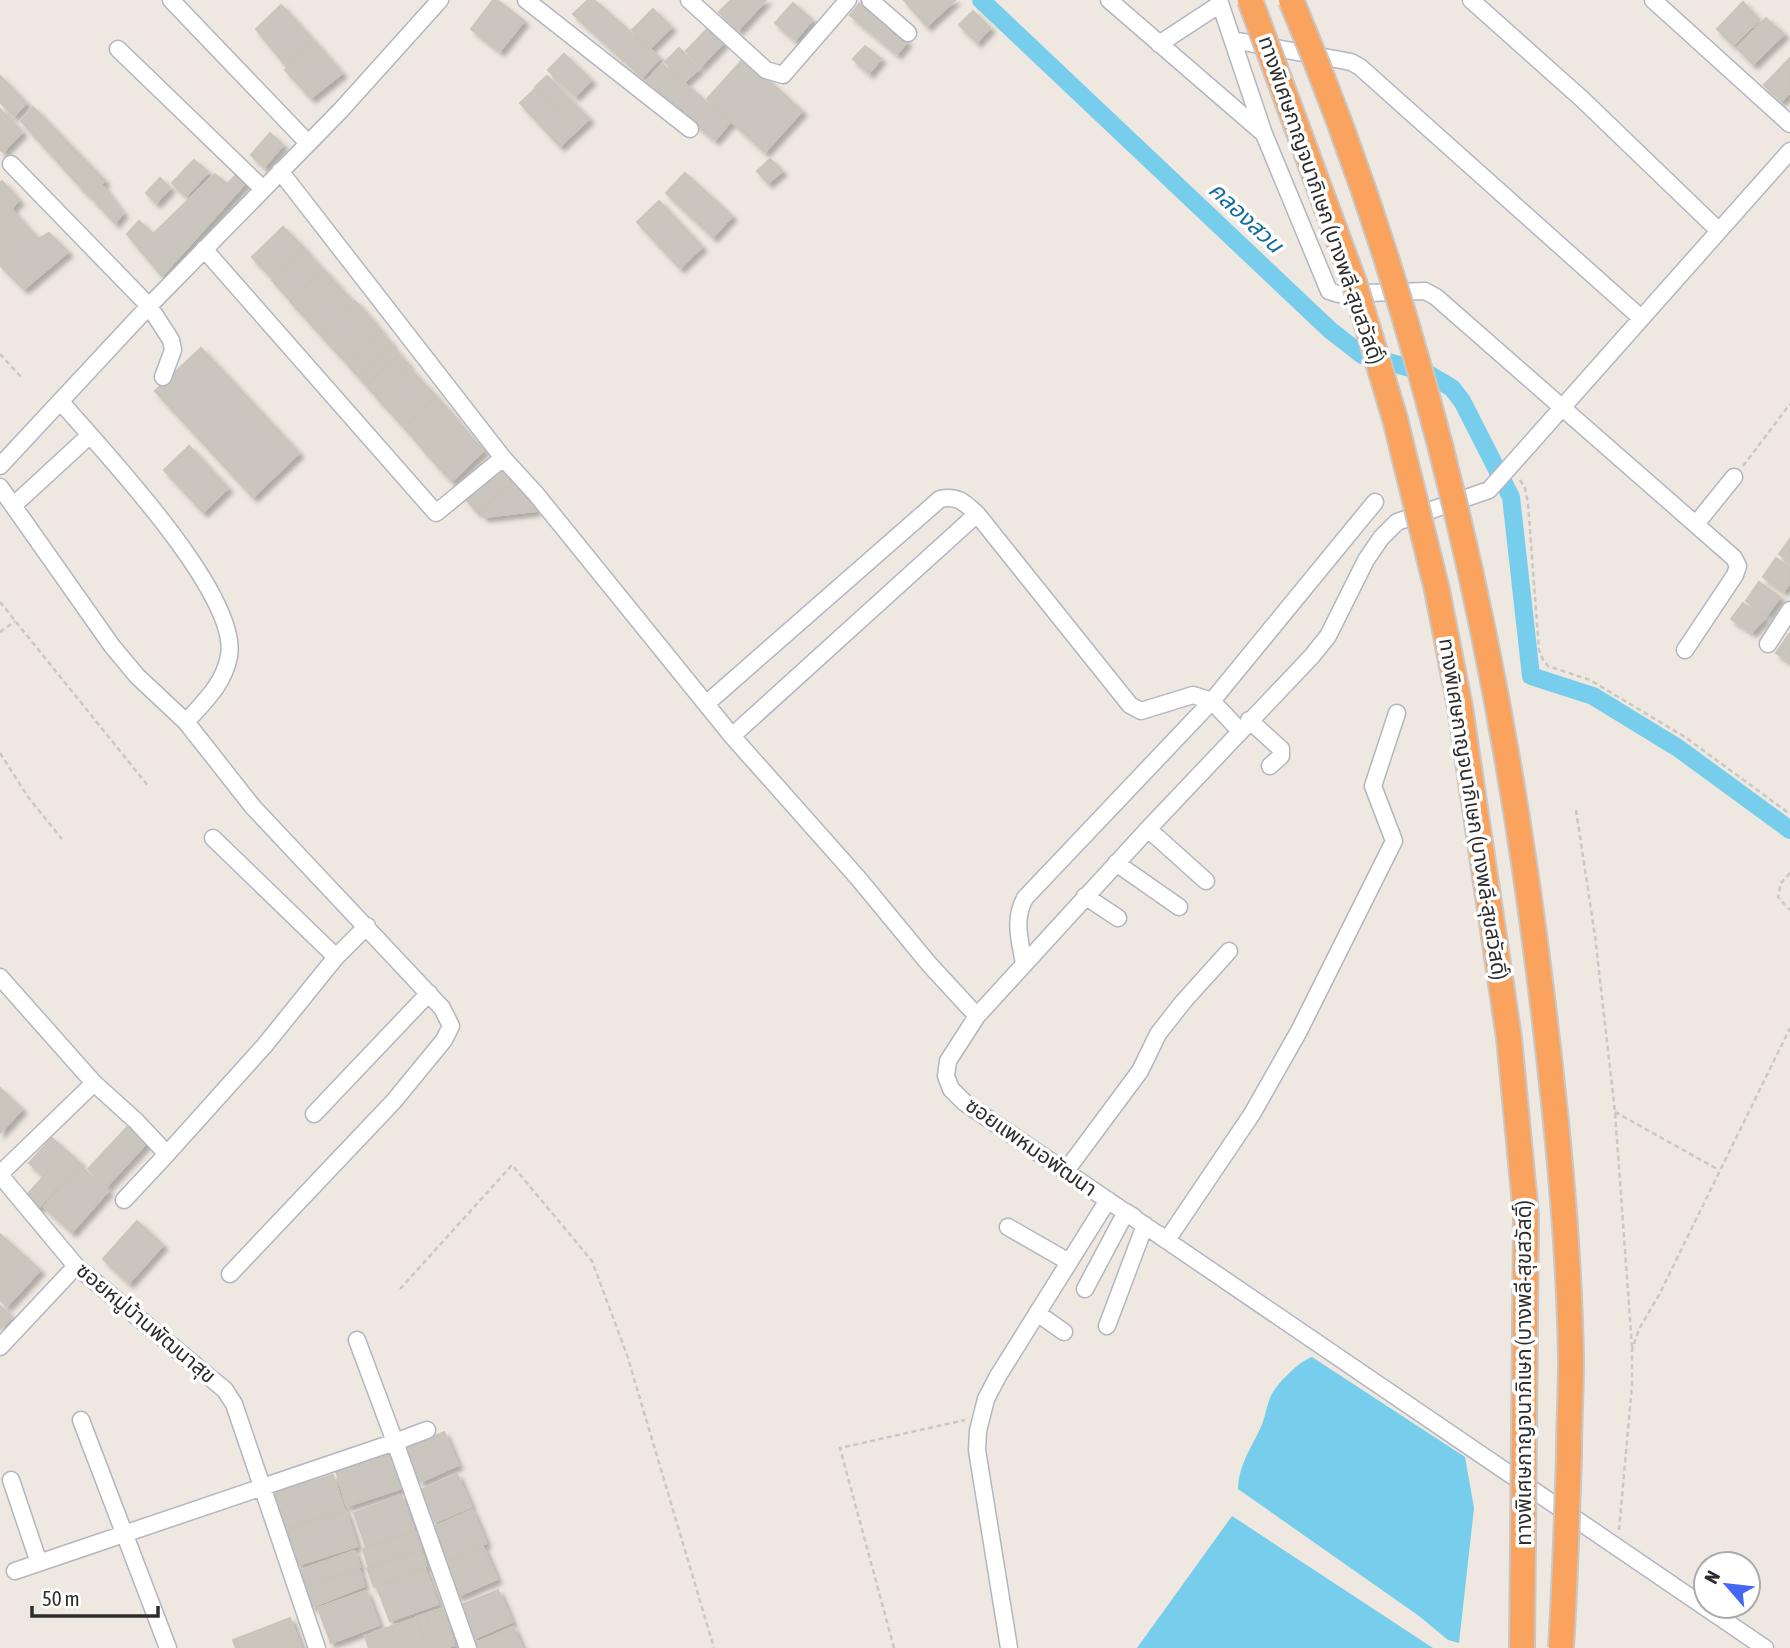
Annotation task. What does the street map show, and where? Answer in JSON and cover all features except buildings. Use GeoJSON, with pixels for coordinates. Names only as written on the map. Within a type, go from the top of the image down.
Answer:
{"type":"FeatureCollection","features":[{"type":"Feature","properties":{"kind":"highway","name":"ทางพิเศษกาญจนาภิเษก (บางพลี-สุขสวัสดิ์)"},"geometry":{"type":"LineString","coordinates":[[1250,0],[1354,282],[1395,419],[1437,590],[1460,707],[1509,1038],[1526,1215],[1522,1648]]}},
{"type":"Feature","properties":{"kind":"highway","name":"ทางพิเศษกาญจนาภิเษก (บางพลี-สุขสวัสดิ์)"},"geometry":{"type":"LineString","coordinates":[[1292,0],[1390,267],[1430,398],[1500,711],[1527,873],[1548,1049],[1565,1233],[1569,1311],[1571,1363],[1561,1648]]}},
{"type":"Feature","properties":{"kind":"street"},"geometry":{"type":"LineString","coordinates":[[171,0],[308,143]]}},
{"type":"Feature","properties":{"kind":"street"},"geometry":{"type":"LineString","coordinates":[[0,466],[149,306],[308,143],[440,0]]}},
{"type":"Feature","properties":{"kind":"street"},"geometry":{"type":"LineString","coordinates":[[526,0],[690,129]]}},
{"type":"Feature","properties":{"kind":"street"},"geometry":{"type":"LineString","coordinates":[[688,0],[765,69],[783,75],[848,0]]}},
{"type":"Feature","properties":{"kind":"street"},"geometry":{"type":"LineString","coordinates":[[870,0],[908,33]]}},
{"type":"Feature","properties":{"kind":"street"},"geometry":{"type":"LineString","coordinates":[[1109,0],[1264,134]]}},
{"type":"Feature","properties":{"kind":"street"},"geometry":{"type":"LineString","coordinates":[[1471,0],[1582,99],[1718,230]]}},
{"type":"Feature","properties":{"kind":"street"},"geometry":{"type":"LineString","coordinates":[[1653,0],[1790,124]]}},
{"type":"Feature","properties":{"kind":"street"},"geometry":{"type":"LineString","coordinates":[[1159,44],[1219,2],[1264,134],[1329,291],[1338,294],[1425,291],[1436,297],[1734,558],[1738,566],[1735,575],[1685,650]]}},
{"type":"Feature","properties":{"kind":"street"},"geometry":{"type":"LineString","coordinates":[[1233,40],[1351,62],[1360,67],[1641,318]]}},
{"type":"Feature","properties":{"kind":"street"},"geometry":{"type":"LineString","coordinates":[[118,49],[263,189]]}},
{"type":"Feature","properties":{"kind":"street"},"geometry":{"type":"LineString","coordinates":[[1509,469],[1790,151]]}},
{"type":"Feature","properties":{"kind":"street"},"geometry":{"type":"LineString","coordinates":[[11,164],[149,306],[171,340],[173,350],[163,377]]}},
{"type":"Feature","properties":{"kind":"street"},"geometry":{"type":"LineString","coordinates":[[280,171],[503,457],[732,736],[977,1016]]}},
{"type":"Feature","properties":{"kind":"street"},"geometry":{"type":"LineString","coordinates":[[204,250],[436,513],[503,457]]}},
{"type":"Feature","properties":{"kind":"street"},"geometry":{"type":"LineString","coordinates":[[61,402],[190,555],[224,619],[229,635],[230,653],[225,674],[211,696],[186,722]]}},
{"type":"Feature","properties":{"kind":"street"},"geometry":{"type":"LineString","coordinates":[[14,505],[90,435]]}},
{"type":"Feature","properties":{"kind":"street","name":"ซอยแพหมอพัฒนา"},"geometry":{"type":"LineString","coordinates":[[1509,469],[1489,490],[1397,522],[1381,538],[1366,559],[1328,636],[1312,656],[1116,863],[977,1016],[948,1061],[946,1076],[951,1089],[965,1103],[1765,1648]]}},
{"type":"Feature","properties":{"kind":"street"},"geometry":{"type":"LineString","coordinates":[[1696,524],[1734,477]]}},
{"type":"Feature","properties":{"kind":"street"},"geometry":{"type":"LineString","coordinates":[[0,487],[137,676],[186,722],[253,807],[429,993],[442,1008],[451,1026],[443,1040],[394,1101],[230,1274]]}},
{"type":"Feature","properties":{"kind":"street"},"geometry":{"type":"LineString","coordinates":[[706,704],[940,499],[951,496],[961,499],[977,514],[1130,705],[1140,711],[1194,695],[1212,701],[1281,749],[1282,756],[1270,766]]}},
{"type":"Feature","properties":{"kind":"street"},"geometry":{"type":"LineString","coordinates":[[1024,964],[1018,911],[1025,898],[1212,701],[1376,502]]}},
{"type":"Feature","properties":{"kind":"street"},"geometry":{"type":"LineString","coordinates":[[732,736],[977,514]]}},
{"type":"Feature","properties":{"kind":"street"},"geometry":{"type":"LineString","coordinates":[[1768,644],[1790,610]]}},
{"type":"Feature","properties":{"kind":"street"},"geometry":{"type":"LineString","coordinates":[[1085,1289],[1126,1212],[1167,1240],[1252,1114],[1299,1031],[1394,841],[1373,786],[1396,713]]}},
{"type":"Feature","properties":{"kind":"street"},"geometry":{"type":"LineString","coordinates":[[1148,829],[1206,881]]}},
{"type":"Feature","properties":{"kind":"street"},"geometry":{"type":"LineString","coordinates":[[213,838],[336,957]]}},
{"type":"Feature","properties":{"kind":"street"},"geometry":{"type":"LineString","coordinates":[[1116,863],[1179,907]]}},
{"type":"Feature","properties":{"kind":"street"},"geometry":{"type":"LineString","coordinates":[[1086,896],[1118,918]]}},
{"type":"Feature","properties":{"kind":"street"},"geometry":{"type":"LineString","coordinates":[[124,1200],[265,1045],[336,957],[367,926]]}},
{"type":"Feature","properties":{"kind":"street"},"geometry":{"type":"LineString","coordinates":[[1065,1172],[1140,1071],[1158,1034],[1229,951]]}},
{"type":"Feature","properties":{"kind":"street"},"geometry":{"type":"LineString","coordinates":[[0,977],[94,1083],[167,1154]]}},
{"type":"Feature","properties":{"kind":"street"},"geometry":{"type":"LineString","coordinates":[[314,1114],[429,993]]}},
{"type":"Feature","properties":{"kind":"street"},"geometry":{"type":"LineString","coordinates":[[0,1174],[94,1083]]}},
{"type":"Feature","properties":{"kind":"street","name":"ซอยหมู่บ้านพัฒนาสุข"},"geometry":{"type":"LineString","coordinates":[[0,1174],[76,1266],[225,1390],[234,1404],[317,1648]]}},
{"type":"Feature","properties":{"kind":"street"},"geometry":{"type":"LineString","coordinates":[[1009,1648],[977,1450],[978,1432],[986,1399],[998,1376],[1108,1200]]}},
{"type":"Feature","properties":{"kind":"street"},"geometry":{"type":"LineString","coordinates":[[1107,1326],[1145,1225]]}},
{"type":"Feature","properties":{"kind":"street"},"geometry":{"type":"LineString","coordinates":[[1007,1227],[1069,1262]]}},
{"type":"Feature","properties":{"kind":"street"},"geometry":{"type":"LineString","coordinates":[[0,1347],[76,1266]]}},
{"type":"Feature","properties":{"kind":"street"},"geometry":{"type":"LineString","coordinates":[[1037,1313],[1064,1332]]}},
{"type":"Feature","properties":{"kind":"street"},"geometry":{"type":"LineString","coordinates":[[357,1340],[466,1647]]}},
{"type":"Feature","properties":{"kind":"street"},"geometry":{"type":"LineString","coordinates":[[81,1420],[168,1648]]}},
{"type":"Feature","properties":{"kind":"street"},"geometry":{"type":"LineString","coordinates":[[15,1571],[261,1489],[426,1430]]}},
{"type":"Feature","properties":{"kind":"street"},"geometry":{"type":"LineString","coordinates":[[11,1480],[39,1563]]}},
{"type":"Feature","properties":{"kind":"path"},"geometry":{"type":"LineString","coordinates":[[0,354],[21,377]]}},
{"type":"Feature","properties":{"kind":"path"},"geometry":{"type":"LineString","coordinates":[[1734,477],[1790,404]]}},
{"type":"Feature","properties":{"kind":"path"},"geometry":{"type":"LineString","coordinates":[[1509,469],[1524,488],[1528,503],[1539,650],[1543,660],[1554,669],[1590,680],[1685,737],[1790,814]]}},
{"type":"Feature","properties":{"kind":"path"},"geometry":{"type":"LineString","coordinates":[[0,602],[149,787]]}},
{"type":"Feature","properties":{"kind":"path"},"geometry":{"type":"LineString","coordinates":[[0,632],[16,621]]}},
{"type":"Feature","properties":{"kind":"path"},"geometry":{"type":"LineString","coordinates":[[0,753],[28,797],[62,839]]}},
{"type":"Feature","properties":{"kind":"path"},"geometry":{"type":"LineString","coordinates":[[1576,810],[1595,936],[1615,1112],[1632,1350],[1632,1385],[1618,1548]]}},
{"type":"Feature","properties":{"kind":"path"},"geometry":{"type":"LineString","coordinates":[[1790,873],[1781,883],[1778,897],[1790,910]]}},
{"type":"Feature","properties":{"kind":"path"},"geometry":{"type":"LineString","coordinates":[[1632,1350],[1639,1329],[1659,1295],[1790,1028]]}},
{"type":"Feature","properties":{"kind":"path"},"geometry":{"type":"LineString","coordinates":[[1615,1112],[1719,1170]]}},
{"type":"Feature","properties":{"kind":"path"},"geometry":{"type":"LineString","coordinates":[[400,1289],[512,1166],[592,1261],[627,1355],[714,1648]]}},
{"type":"Feature","properties":{"kind":"path"},"geometry":{"type":"LineString","coordinates":[[894,1648],[839,1448],[982,1416]]}},
{"type":"Feature","properties":{"kind":"water"},"geometry":{"type":"Polygon","coordinates":[[[1312,1357],[1465,1457],[1474,1508],[1459,1643],[1448,1640],[1419,1616],[1238,1489],[1243,1465],[1262,1425],[1273,1393],[1294,1368],[1312,1357]]]}},
{"type":"Feature","properties":{"kind":"water"},"geometry":{"type":"Polygon","coordinates":[[[1232,1516],[1433,1648],[1137,1648],[1232,1516]]]}},
{"type":"Feature","properties":{"kind":"waterway","name":"คลองสวน"},"geometry":{"type":"LineString","coordinates":[[981,0],[1330,330],[1362,355],[1425,372],[1452,388],[1462,401],[1511,497],[1531,676],[1593,696],[1678,748],[1790,830]]}}]}
